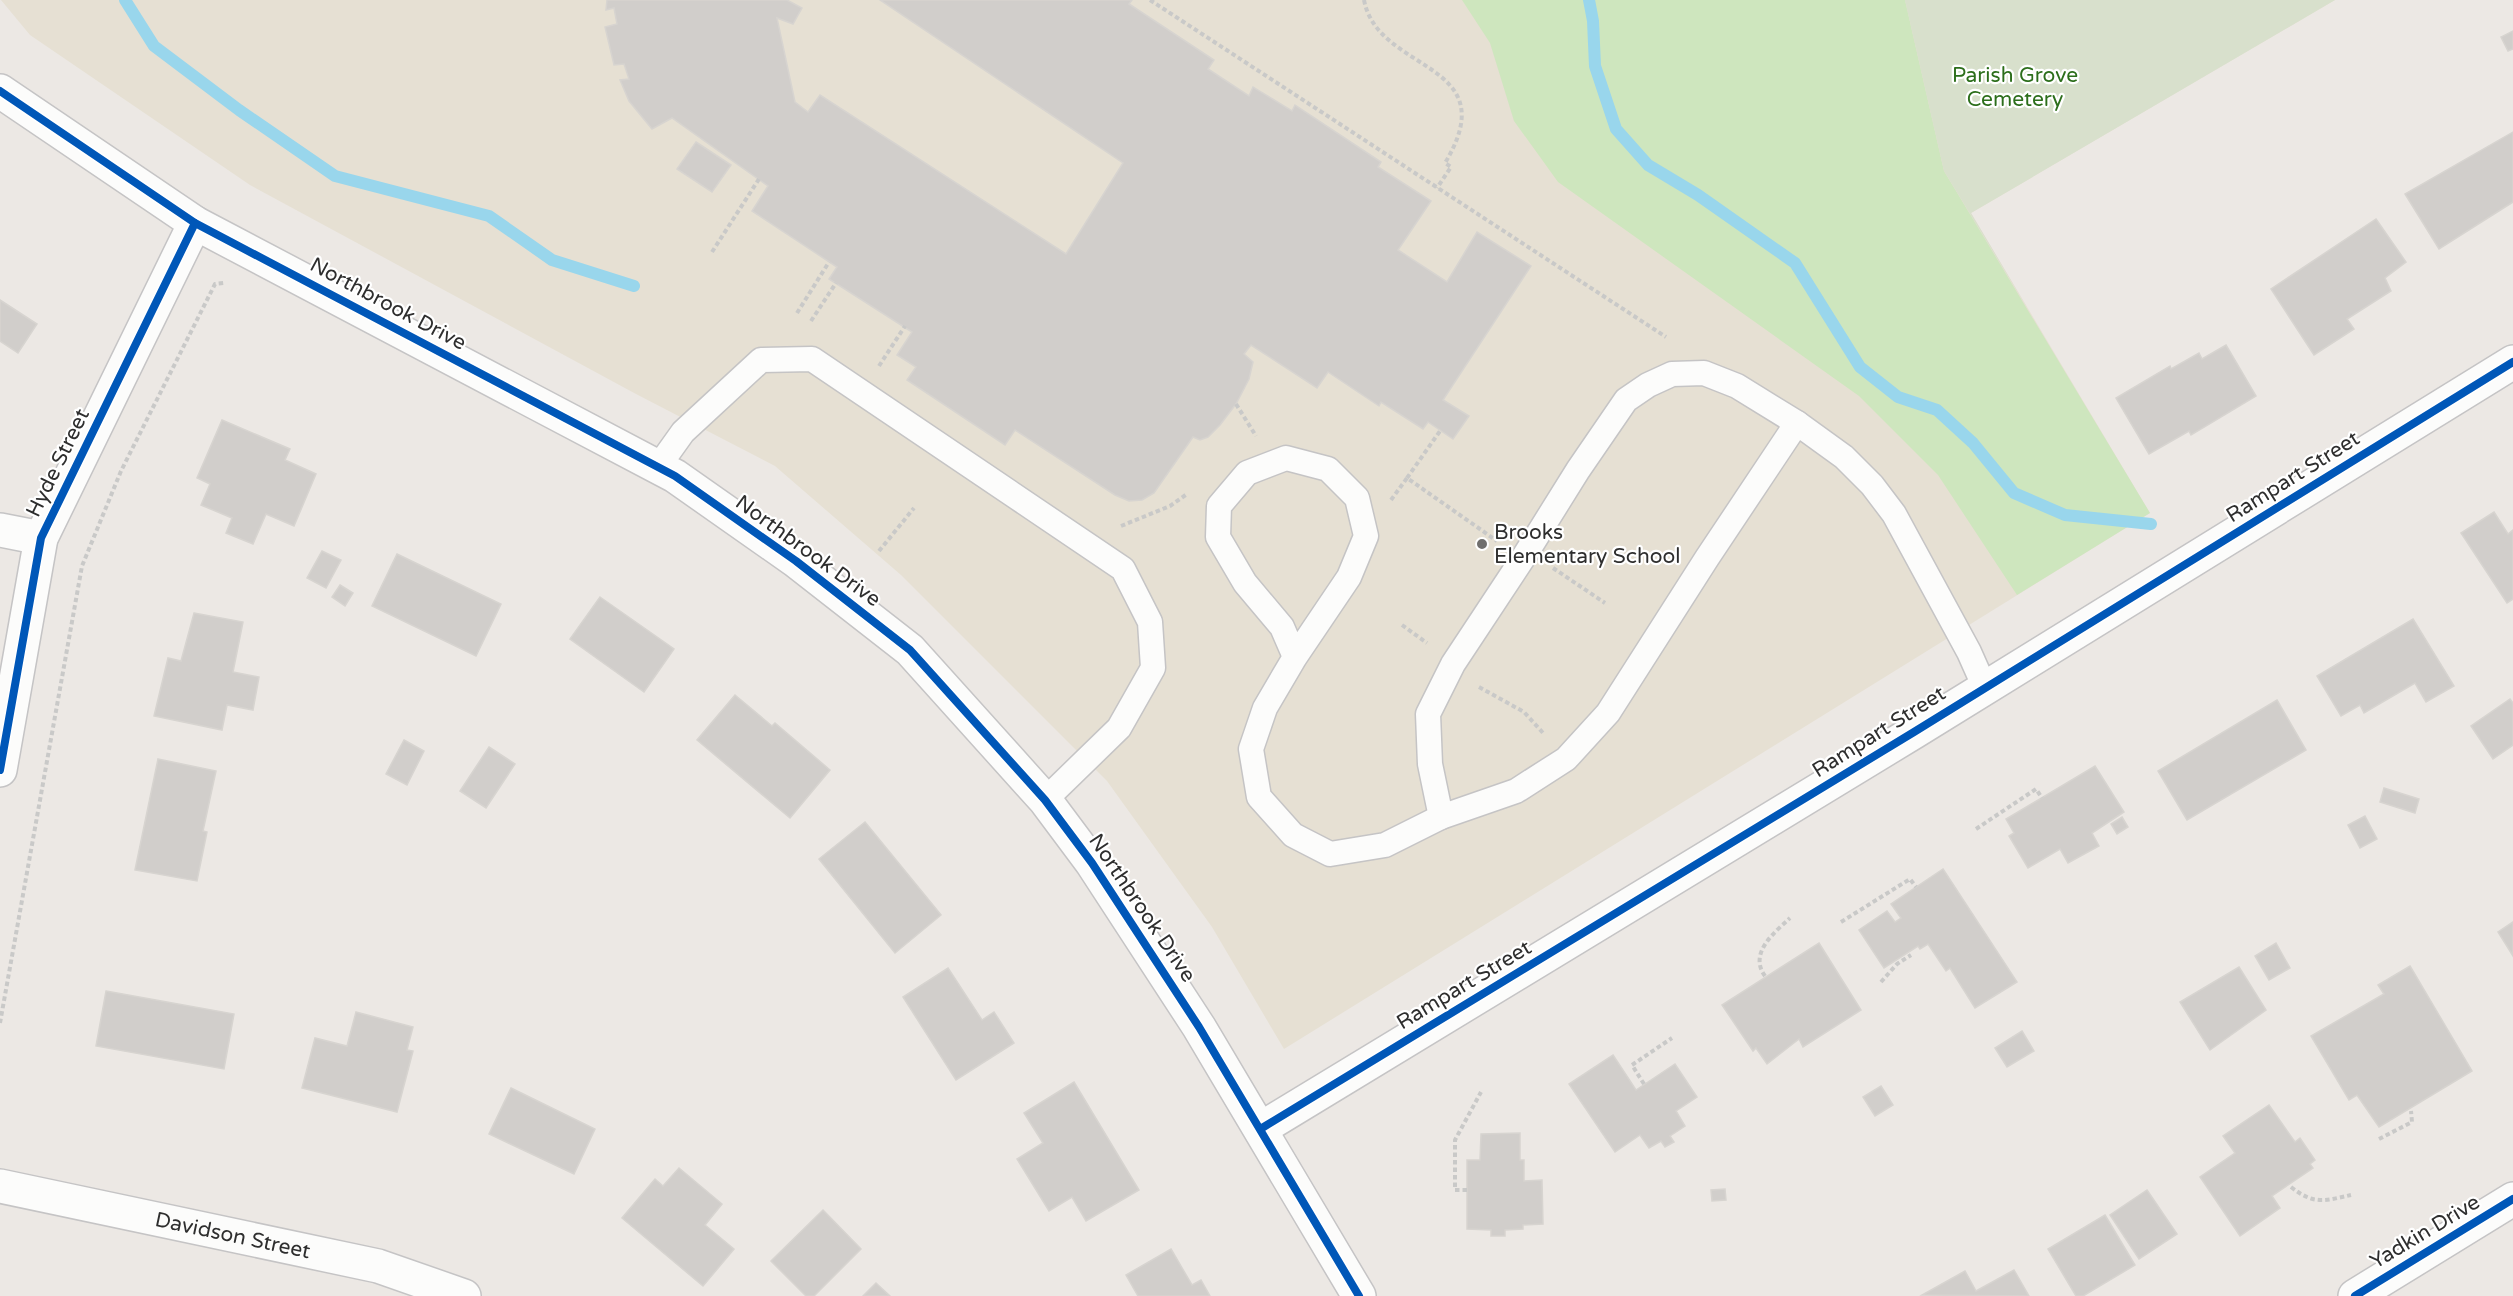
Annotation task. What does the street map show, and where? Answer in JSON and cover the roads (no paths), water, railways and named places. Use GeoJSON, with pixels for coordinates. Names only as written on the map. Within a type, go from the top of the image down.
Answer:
{"type":"FeatureCollection","features":[{"type":"Feature","properties":{"kind":"street","name":"Northbrook Drive"},"geometry":{"type":"LineString","coordinates":[[0,91],[195,223],[658,467],[796,561],[910,650],[1045,800],[1092,863],[1262,1128],[1359,1296]]}},
{"type":"Feature","properties":{"kind":"street","name":"Hyde Street"},"geometry":{"type":"LineString","coordinates":[[0,771],[41,538],[195,223]]}},
{"type":"Feature","properties":{"kind":"street","name":"Rampart Street"},"geometry":{"type":"LineString","coordinates":[[1262,1128],[1985,688],[2513,362]]}},
{"type":"Feature","properties":{"kind":"street"},"geometry":{"type":"LineString","coordinates":[[0,530],[41,538]]}},
{"type":"Feature","properties":{"kind":"street","name":"Davidson Street"},"geometry":{"type":"LineString","coordinates":[[0,1186],[378,1266],[464,1296]]}},
{"type":"Feature","properties":{"kind":"street","name":"Yadkin Drive"},"geometry":{"type":"LineString","coordinates":[[2355,1296],[2513,1199]]}},
{"type":"Feature","properties":{"kind":"lane"},"geometry":{"type":"LineString","coordinates":[[658,467],[683,432],[761,360],[812,359],[1122,569],[1149,622],[1153,668],[1119,728],[1045,800]]}},
{"type":"Feature","properties":{"kind":"lane"},"geometry":{"type":"LineString","coordinates":[[1441,817],[1430,764],[1428,714],[1453,664],[1626,400],[1648,385],[1672,374],[1704,373],[1737,386],[1797,423],[1844,457],[1872,485],[1894,514],[1969,652],[1985,688]]}},
{"type":"Feature","properties":{"kind":"lane"},"geometry":{"type":"LineString","coordinates":[[1295,657],[1282,627],[1245,583],[1218,537],[1219,506],[1247,473],[1286,458],[1328,469],[1357,498],[1366,536],[1349,577],[1264,708],[1251,749],[1259,797],[1293,835],[1330,854],[1385,845],[1441,817],[1516,791],[1566,759],[1608,713],[1797,423]]}},
{"type":"Feature","properties":{"kind":"waterway"},"geometry":{"type":"LineString","coordinates":[[125,0],[154,46],[239,110],[335,176],[489,216],[552,260],[634,286]]}},
{"type":"Feature","properties":{"kind":"waterway"},"geometry":{"type":"LineString","coordinates":[[1589,0],[1593,21],[1595,66],[1616,129],[1648,165],[1698,195],[1795,263],[1860,367],[1898,397],[1937,410],[1973,443],[2014,493],[2065,515],[2151,524]]}},
{"type":"Feature","properties":{"kind":"place","name":"Brooks Elementary School"},"geometry":{"type":"Point","coordinates":[1482,544]}},
{"type":"Feature","properties":{"kind":"park label","name":"Parish Grove Cemetery"},"geometry":{"type":"Point","coordinates":[2015,87]}}]}
